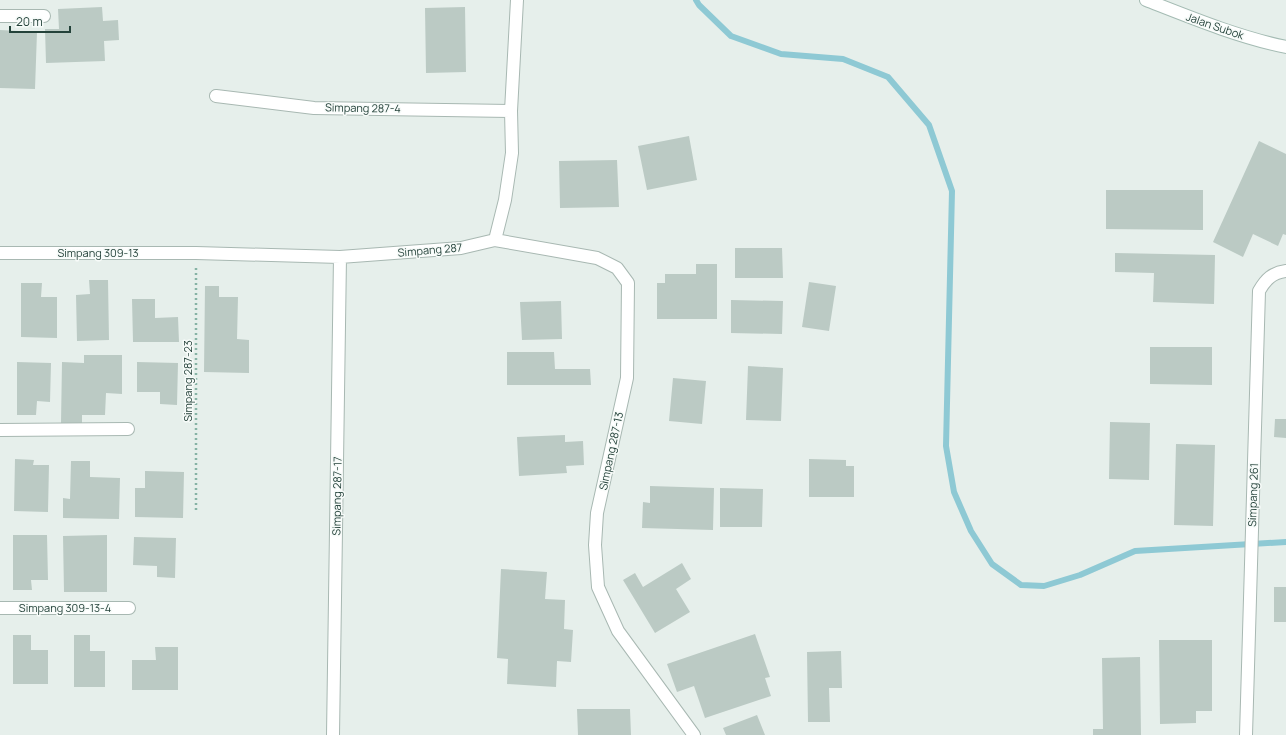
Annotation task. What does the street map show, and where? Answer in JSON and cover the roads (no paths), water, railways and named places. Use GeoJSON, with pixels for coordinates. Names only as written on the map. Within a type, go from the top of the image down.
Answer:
{"type":"FeatureCollection","features":[{"type":"Feature","properties":{"kind":"street"},"geometry":{"type":"LineString","coordinates":[[495,240],[505,200],[512,153],[511,111],[517,0]]}},
{"type":"Feature","properties":{"kind":"street","name":"Jalan Subok"},"geometry":{"type":"LineString","coordinates":[[1146,0],[1206,23],[1263,42],[1286,47]]}},
{"type":"Feature","properties":{"kind":"street"},"geometry":{"type":"LineString","coordinates":[[0,16],[44,16]]}},
{"type":"Feature","properties":{"kind":"street","name":"Simpang 287-4"},"geometry":{"type":"LineString","coordinates":[[216,96],[314,108],[511,111]]}},
{"type":"Feature","properties":{"kind":"street","name":"Simpang 287"},"geometry":{"type":"LineString","coordinates":[[196,253],[340,256],[461,248],[495,240]]}},
{"type":"Feature","properties":{"kind":"street","name":"Simpang 287-13"},"geometry":{"type":"LineString","coordinates":[[495,240],[597,258],[618,268],[628,283],[627,378],[598,513],[595,545],[598,587],[618,631],[694,735]]}},
{"type":"Feature","properties":{"kind":"street","name":"Simpang 309-13"},"geometry":{"type":"LineString","coordinates":[[0,253],[196,253]]}},
{"type":"Feature","properties":{"kind":"street","name":"Simpang 287-17"},"geometry":{"type":"LineString","coordinates":[[334,735],[340,256]]}},
{"type":"Feature","properties":{"kind":"street","name":"Simpang 261"},"geometry":{"type":"LineString","coordinates":[[1246,735],[1259,291],[1266,280],[1276,273],[1286,271]]}},
{"type":"Feature","properties":{"kind":"street"},"geometry":{"type":"LineString","coordinates":[[0,430],[128,429]]}},
{"type":"Feature","properties":{"kind":"street","name":"Simpang 309-13-4"},"geometry":{"type":"LineString","coordinates":[[0,608],[129,608]]}},
{"type":"Feature","properties":{"kind":"waterway"},"geometry":{"type":"LineString","coordinates":[[696,0],[699,5],[731,36],[781,54],[843,59],[888,77],[929,125],[952,191],[946,446],[954,492],[971,531],[992,564],[1021,585],[1044,586],[1080,575],[1135,551],[1286,542]]}}]}
